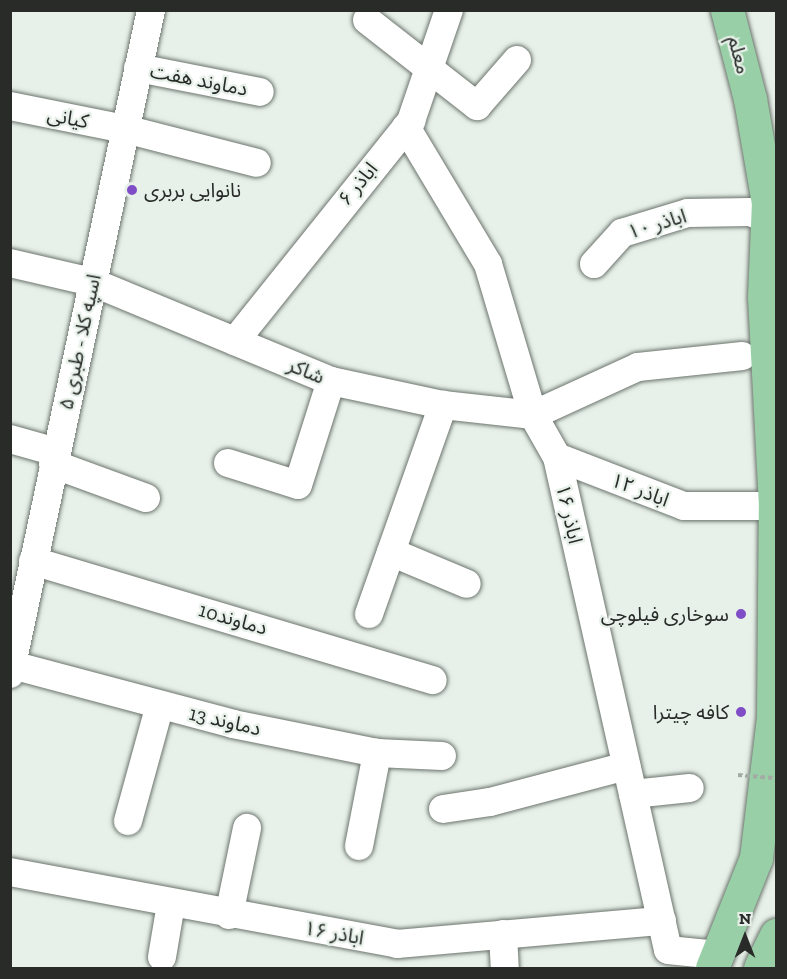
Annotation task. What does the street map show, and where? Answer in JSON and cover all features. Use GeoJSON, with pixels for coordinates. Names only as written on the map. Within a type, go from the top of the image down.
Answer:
{"type":"FeatureCollection","features":[{"type":"Feature","properties":{"kind":"main road","name":"معلم"},"geometry":{"type":"LineString","coordinates":[[727,10],[750,99],[772,227],[765,317],[775,506],[773,717],[756,858]]}},
{"type":"Feature","properties":{"kind":"main road"},"geometry":{"type":"LineString","coordinates":[[744,10],[777,124]]}},
{"type":"Feature","properties":{"kind":"main road"},"geometry":{"type":"LineString","coordinates":[[715,962],[777,801]]}},
{"type":"Feature","properties":{"kind":"main road"},"geometry":{"type":"LineString","coordinates":[[760,969],[777,935]]}},
{"type":"Feature","properties":{"kind":"street","name":"اسپه کلا - طبری ۵"},"geometry":{"type":"LineString","coordinates":[[11,669],[16,612],[33,561],[151,10]]}},
{"type":"Feature","properties":{"kind":"street","name":"اباذر ۶"},"geometry":{"type":"LineString","coordinates":[[235,341],[406,128],[430,68],[449,10]]}},
{"type":"Feature","properties":{"kind":"street"},"geometry":{"type":"LineString","coordinates":[[367,20],[477,106],[517,60]]}},
{"type":"Feature","properties":{"kind":"street","name":"دماوند هفت"},"geometry":{"type":"LineString","coordinates":[[138,68],[260,92]]}},
{"type":"Feature","properties":{"kind":"street","name":"کیانی"},"geometry":{"type":"LineString","coordinates":[[10,106],[125,129],[257,163]]}},
{"type":"Feature","properties":{"kind":"street"},"geometry":{"type":"LineString","coordinates":[[406,128],[488,264],[533,415],[556,457]]}},
{"type":"Feature","properties":{"kind":"street","name":"اباذر ۱۰"},"geometry":{"type":"LineString","coordinates":[[594,264],[622,233],[688,213],[750,212],[772,227]]}},
{"type":"Feature","properties":{"kind":"street","name":"شاکر"},"geometry":{"type":"LineString","coordinates":[[10,263],[93,282],[332,381],[443,405],[533,415]]}},
{"type":"Feature","properties":{"kind":"street"},"geometry":{"type":"LineString","coordinates":[[533,415],[638,367],[742,356]]}},
{"type":"Feature","properties":{"kind":"street"},"geometry":{"type":"LineString","coordinates":[[228,463],[298,485],[332,381]]}},
{"type":"Feature","properties":{"kind":"street"},"geometry":{"type":"LineString","coordinates":[[369,614],[443,405]]}},
{"type":"Feature","properties":{"kind":"street"},"geometry":{"type":"LineString","coordinates":[[10,439],[146,498]]}},
{"type":"Feature","properties":{"kind":"street","name":"اباذر ۱۲"},"geometry":{"type":"LineString","coordinates":[[556,457],[684,506],[775,506]]}},
{"type":"Feature","properties":{"kind":"street","name":"اباذر ۱۶"},"geometry":{"type":"LineString","coordinates":[[556,457],[668,950],[715,962]]}},
{"type":"Feature","properties":{"kind":"street"},"geometry":{"type":"LineString","coordinates":[[391,552],[467,584]]}},
{"type":"Feature","properties":{"kind":"street","name":"دماوند10"},"geometry":{"type":"LineString","coordinates":[[33,561],[433,680]]}},
{"type":"Feature","properties":{"kind":"street","name":"دماوند 13"},"geometry":{"type":"LineString","coordinates":[[11,669],[233,724],[377,753],[442,756]]}},
{"type":"Feature","properties":{"kind":"street"},"geometry":{"type":"LineString","coordinates":[[128,821],[160,705]]}},
{"type":"Feature","properties":{"kind":"street"},"geometry":{"type":"LineString","coordinates":[[359,846],[377,753]]}},
{"type":"Feature","properties":{"kind":"street"},"geometry":{"type":"LineString","coordinates":[[443,809],[490,802],[626,766]]}},
{"type":"Feature","properties":{"kind":"street"},"geometry":{"type":"LineString","coordinates":[[633,794],[690,788]]}},
{"type":"Feature","properties":{"kind":"street"},"geometry":{"type":"LineString","coordinates":[[229,915],[247,828]]}},
{"type":"Feature","properties":{"kind":"street","name":"اباذر ۱۶"},"geometry":{"type":"LineString","coordinates":[[10,872],[229,915],[397,944],[662,921]]}},
{"type":"Feature","properties":{"kind":"street"},"geometry":{"type":"LineString","coordinates":[[162,957],[171,904]]}},
{"type":"Feature","properties":{"kind":"street"},"geometry":{"type":"LineString","coordinates":[[503,934],[505,969]]}},
{"type":"Feature","properties":{"kind":"path"},"geometry":{"type":"LineString","coordinates":[[738,775],[777,778]]}},
{"type":"Feature","properties":{"kind":"place","name":"نانوایی بربری"},"geometry":{"type":"Point","coordinates":[132,190]}},
{"type":"Feature","properties":{"kind":"place","name":"سوخاری فیلوچی"},"geometry":{"type":"Point","coordinates":[741,614]}},
{"type":"Feature","properties":{"kind":"place","name":"کافه چیترا"},"geometry":{"type":"Point","coordinates":[741,712]}}]}
